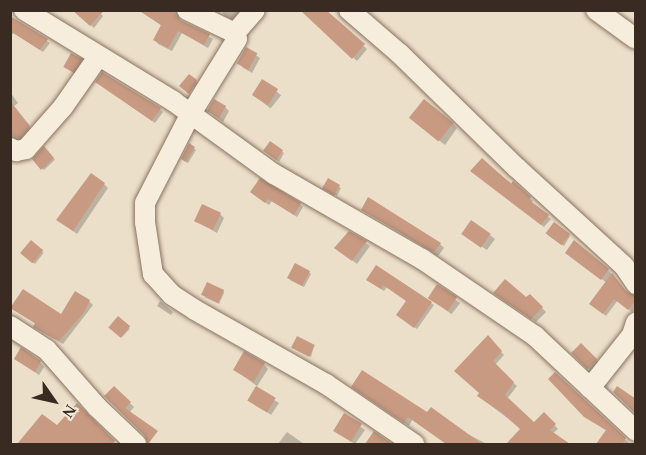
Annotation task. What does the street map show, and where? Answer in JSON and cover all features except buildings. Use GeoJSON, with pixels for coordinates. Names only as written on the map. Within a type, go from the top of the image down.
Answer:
{"type":"FeatureCollection","features":[{"type":"Feature","properties":{"kind":"street"},"geometry":{"type":"LineString","coordinates":[[24,10],[173,101],[274,174],[422,259],[535,336],[636,431]]}},
{"type":"Feature","properties":{"kind":"street"},"geometry":{"type":"LineString","coordinates":[[187,10],[235,33],[237,39],[190,115],[145,203],[144,222],[153,274],[172,295],[195,310],[326,384],[414,444]]}},
{"type":"Feature","properties":{"kind":"street"},"geometry":{"type":"LineString","coordinates":[[235,33],[255,10]]}},
{"type":"Feature","properties":{"kind":"street"},"geometry":{"type":"LineString","coordinates":[[349,10],[400,54],[517,168],[624,266],[636,285]]}},
{"type":"Feature","properties":{"kind":"street"},"geometry":{"type":"LineString","coordinates":[[596,10],[636,39]]}},
{"type":"Feature","properties":{"kind":"street"},"geometry":{"type":"LineString","coordinates":[[10,148],[16,151],[26,148],[63,107],[98,57]]}},
{"type":"Feature","properties":{"kind":"street"},"geometry":{"type":"LineString","coordinates":[[590,388],[632,335],[636,323]]}},
{"type":"Feature","properties":{"kind":"street"},"geometry":{"type":"LineString","coordinates":[[10,326],[47,350],[97,407],[136,444]]}}]}
